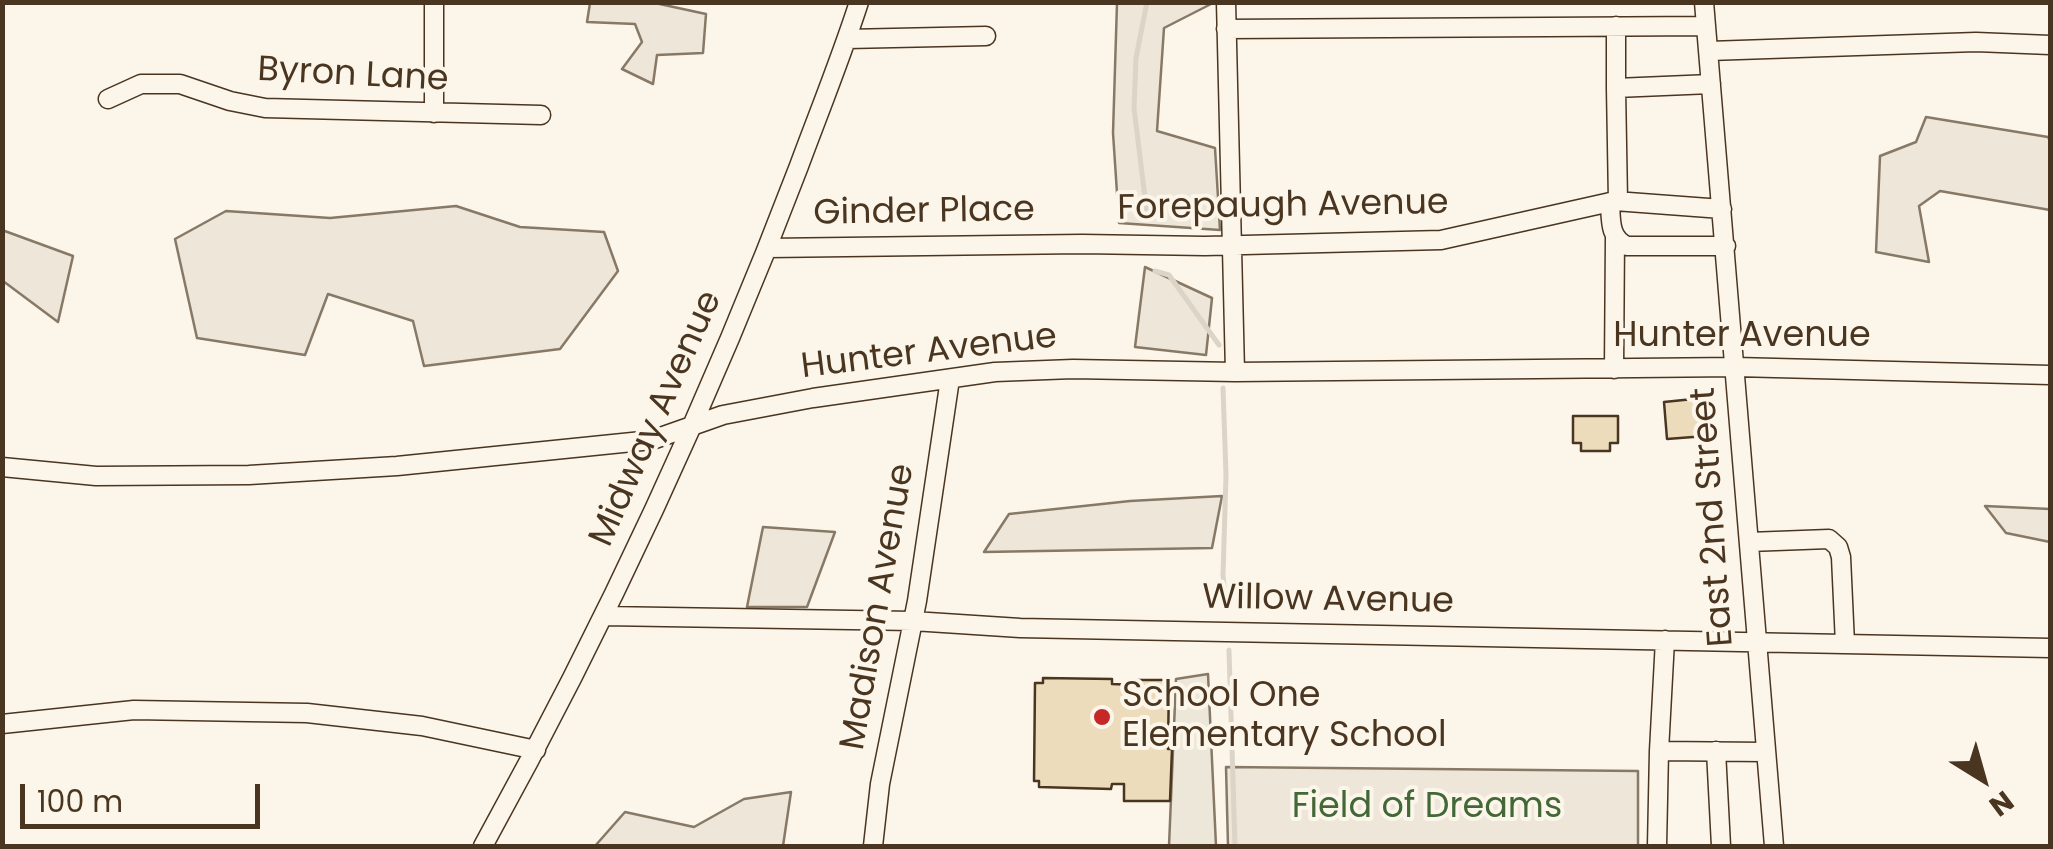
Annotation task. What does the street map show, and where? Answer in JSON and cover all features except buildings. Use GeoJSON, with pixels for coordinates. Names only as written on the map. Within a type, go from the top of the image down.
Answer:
{"type":"FeatureCollection","features":[{"type":"Feature","properties":{"kind":"street"},"geometry":{"type":"LineString","coordinates":[[434,2],[434,112]]}},
{"type":"Feature","properties":{"kind":"street","name":"Midway Avenue"},"geometry":{"type":"LineString","coordinates":[[482,846],[604,616],[693,426],[768,248],[859,2]]}},
{"type":"Feature","properties":{"kind":"street"},"geometry":{"type":"LineString","coordinates":[[1226,2],[1235,372]]}},
{"type":"Feature","properties":{"kind":"street","name":"East 2nd Street"},"geometry":{"type":"LineString","coordinates":[[1704,2],[1774,846]]}},
{"type":"Feature","properties":{"kind":"street"},"geometry":{"type":"LineString","coordinates":[[1614,368],[1611,225],[1616,26]]}},
{"type":"Feature","properties":{"kind":"street"},"geometry":{"type":"LineString","coordinates":[[1226,30],[1706,26]]}},
{"type":"Feature","properties":{"kind":"street"},"geometry":{"type":"LineString","coordinates":[[847,39],[986,36]]}},
{"type":"Feature","properties":{"kind":"street"},"geometry":{"type":"LineString","coordinates":[[1708,51],[1976,42],[2050,45]]}},
{"type":"Feature","properties":{"kind":"street","name":"Byron Lane"},"geometry":{"type":"LineString","coordinates":[[108,99],[141,84],[180,84],[265,108],[541,115]]}},
{"type":"Feature","properties":{"kind":"street"},"geometry":{"type":"LineString","coordinates":[[1616,88],[1711,84]]}},
{"type":"Feature","properties":{"kind":"street","name":"Forepaugh Avenue"},"geometry":{"type":"LineString","coordinates":[[1082,244],[1441,240],[1614,202],[1722,208]]}},
{"type":"Feature","properties":{"kind":"street"},"geometry":{"type":"LineString","coordinates":[[1614,236],[1627,246],[1726,246]]}},
{"type":"Feature","properties":{"kind":"street","name":"Ginder Place"},"geometry":{"type":"LineString","coordinates":[[768,248],[1082,244]]}},
{"type":"Feature","properties":{"kind":"street","name":"Hunter Avenue"},"geometry":{"type":"LineString","coordinates":[[2,467],[96,476],[378,467],[652,440],[724,415],[995,372],[1736,367],[2050,375]]}},
{"type":"Feature","properties":{"kind":"street","name":"Madison Avenue"},"geometry":{"type":"LineString","coordinates":[[873,846],[880,784],[913,621],[950,379]]}},
{"type":"Feature","properties":{"kind":"street"},"geometry":{"type":"LineString","coordinates":[[1749,542],[1829,540],[1838,546],[1845,644]]}},
{"type":"Feature","properties":{"kind":"street","name":"Willow Avenue"},"geometry":{"type":"LineString","coordinates":[[604,616],[2050,648]]}},
{"type":"Feature","properties":{"kind":"street"},"geometry":{"type":"LineString","coordinates":[[1656,846],[1665,640]]}},
{"type":"Feature","properties":{"kind":"street"},"geometry":{"type":"LineString","coordinates":[[2,724],[134,710],[307,713],[422,726],[536,750]]}},
{"type":"Feature","properties":{"kind":"street"},"geometry":{"type":"LineString","coordinates":[[1659,751],[1764,752]]}},
{"type":"Feature","properties":{"kind":"street"},"geometry":{"type":"LineString","coordinates":[[1716,751],[1721,846]]}},
{"type":"Feature","properties":{"kind":"green space"},"geometry":{"type":"Polygon","coordinates":[[[590,3],[655,3],[706,14],[703,53],[657,55],[653,84],[622,69],[642,42],[635,24],[587,22],[590,3]]]}},
{"type":"Feature","properties":{"kind":"green space"},"geometry":{"type":"Polygon","coordinates":[[[1117,3],[1213,3],[1164,28],[1157,131],[1215,148],[1220,230],[1119,223],[1113,133],[1117,3]]]}},
{"type":"Feature","properties":{"kind":"green space"},"geometry":{"type":"Polygon","coordinates":[[[1926,117],[2048,137],[2050,210],[1940,191],[1919,206],[1929,262],[1876,252],[1880,156],[1916,142],[1926,117]]]}},
{"type":"Feature","properties":{"kind":"green space"},"geometry":{"type":"Polygon","coordinates":[[[456,206],[520,227],[604,232],[618,271],[560,349],[424,366],[413,321],[328,294],[305,355],[197,338],[175,239],[226,211],[330,218],[456,206]]]}},
{"type":"Feature","properties":{"kind":"green space"},"geometry":{"type":"Polygon","coordinates":[[[2,230],[73,256],[58,322],[3,281],[2,230]]]}},
{"type":"Feature","properties":{"kind":"green space"},"geometry":{"type":"Polygon","coordinates":[[[1145,267],[1212,298],[1206,355],[1135,347],[1145,267]]]}},
{"type":"Feature","properties":{"kind":"green space"},"geometry":{"type":"Polygon","coordinates":[[[1222,496],[1212,548],[984,552],[1009,514],[1222,496]]]}},
{"type":"Feature","properties":{"kind":"green space"},"geometry":{"type":"Polygon","coordinates":[[[1985,506],[2050,509],[2050,542],[2006,533],[1985,506]]]}},
{"type":"Feature","properties":{"kind":"green space"},"geometry":{"type":"Polygon","coordinates":[[[763,527],[835,532],[807,607],[747,607],[763,527]]]}},
{"type":"Feature","properties":{"kind":"green space","name":"Field of Dreams"},"geometry":{"type":"Polygon","coordinates":[[[1226,767],[1638,771],[1638,846],[1228,846],[1226,767]]]}},
{"type":"Feature","properties":{"kind":"green space"},"geometry":{"type":"Polygon","coordinates":[[[791,792],[783,846],[595,846],[625,812],[694,827],[744,799],[791,792]]]}},
{"type":"Feature","properties":{"kind":"shaded area"},"geometry":{"type":"Polygon","coordinates":[[[1208,674],[1216,846],[1169,846],[1176,679],[1208,674]]]}},
{"type":"Feature","properties":{"kind":"waterway"},"geometry":{"type":"LineString","coordinates":[[1147,2],[1136,58],[1134,108],[1147,214]]}},
{"type":"Feature","properties":{"kind":"waterway"},"geometry":{"type":"LineString","coordinates":[[1155,271],[1169,275],[1219,345]]}},
{"type":"Feature","properties":{"kind":"waterway"},"geometry":{"type":"LineString","coordinates":[[1223,388],[1226,608]]}},
{"type":"Feature","properties":{"kind":"waterway"},"geometry":{"type":"LineString","coordinates":[[1229,650],[1235,846]]}},
{"type":"Feature","properties":{"kind":"place","name":"School One Elementary School"},"geometry":{"type":"Point","coordinates":[1102,717]}}]}
